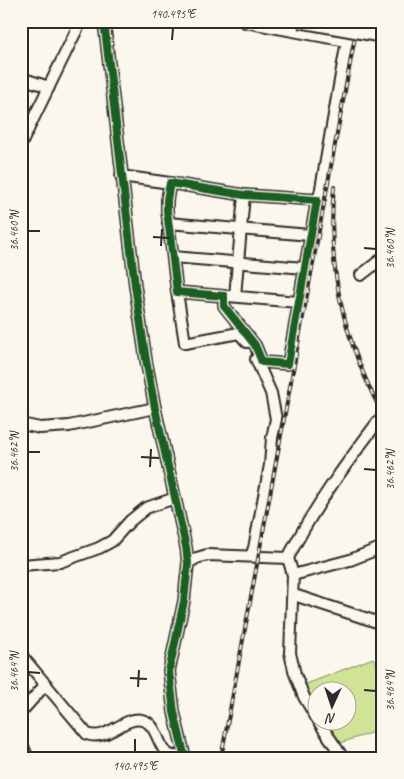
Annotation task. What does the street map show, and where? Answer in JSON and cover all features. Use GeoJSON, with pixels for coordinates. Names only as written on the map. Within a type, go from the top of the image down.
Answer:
{"type":"FeatureCollection","features":[{"type":"Feature","properties":{"kind":"main road"},"geometry":{"type":"LineString","coordinates":[[245,21],[347,40]]}},
{"type":"Feature","properties":{"kind":"main road"},"geometry":{"type":"LineString","coordinates":[[299,21],[383,36]]}},
{"type":"Feature","properties":{"kind":"street"},"geometry":{"type":"LineString","coordinates":[[21,144],[81,21]]}},
{"type":"Feature","properties":{"kind":"street"},"geometry":{"type":"LineString","coordinates":[[21,655],[87,734],[93,736],[101,735],[132,721],[140,720],[151,726],[163,756],[184,757],[174,712],[169,671],[184,601],[188,563],[184,530],[155,408],[135,286],[104,21]]}},
{"type":"Feature","properties":{"kind":"street"},"geometry":{"type":"LineString","coordinates":[[244,195],[238,263],[229,296],[224,306],[255,344],[262,362],[288,364],[310,235],[320,194],[349,21]]}},
{"type":"Feature","properties":{"kind":"street"},"geometry":{"type":"LineString","coordinates":[[21,78],[49,86]]}},
{"type":"Feature","properties":{"kind":"street"},"geometry":{"type":"LineString","coordinates":[[121,176],[244,195],[317,200]]}},
{"type":"Feature","properties":{"kind":"street"},"geometry":{"type":"LineString","coordinates":[[170,183],[167,200],[168,223],[185,343],[239,333],[250,346],[271,393],[276,419],[270,464],[251,556]]}},
{"type":"Feature","properties":{"kind":"street"},"geometry":{"type":"LineString","coordinates":[[168,223],[310,235]]}},
{"type":"Feature","properties":{"kind":"street"},"geometry":{"type":"LineString","coordinates":[[173,257],[304,268]]}},
{"type":"Feature","properties":{"kind":"street"},"geometry":{"type":"LineString","coordinates":[[361,276],[383,258]]}},
{"type":"Feature","properties":{"kind":"street"},"geometry":{"type":"LineString","coordinates":[[177,292],[298,302]]}},
{"type":"Feature","properties":{"kind":"street"},"geometry":{"type":"LineString","coordinates":[[21,424],[40,428],[69,426],[155,408]]}},
{"type":"Feature","properties":{"kind":"street"},"geometry":{"type":"LineString","coordinates":[[306,700],[295,674],[290,653],[294,595],[293,575],[288,558],[305,524],[338,473],[380,419]]}},
{"type":"Feature","properties":{"kind":"street"},"geometry":{"type":"LineString","coordinates":[[21,565],[60,562],[99,548],[112,541],[130,521],[146,508],[175,498]]}},
{"type":"Feature","properties":{"kind":"street"},"geometry":{"type":"LineString","coordinates":[[293,575],[350,560],[383,547]]}},
{"type":"Feature","properties":{"kind":"street"},"geometry":{"type":"LineString","coordinates":[[188,563],[207,555],[288,558]]}},
{"type":"Feature","properties":{"kind":"street"},"geometry":{"type":"LineString","coordinates":[[294,595],[383,624]]}},
{"type":"Feature","properties":{"kind":"street"},"geometry":{"type":"LineString","coordinates":[[21,712],[46,684]]}},
{"type":"Feature","properties":{"kind":"street"},"geometry":{"type":"LineString","coordinates":[[326,732],[343,758]]}},
{"type":"Feature","properties":{"kind":"street"},"geometry":{"type":"LineString","coordinates":[[21,742],[28,758]]}},
{"type":"Feature","properties":{"kind":"green space"},"geometry":{"type":"Polygon","coordinates":[[[373,658],[383,676],[383,729],[337,744],[330,732],[356,732],[356,682],[312,682],[373,658]]]}},
{"type":"Feature","properties":{"kind":"railway"},"geometry":{"type":"LineString","coordinates":[[221,758],[358,21]]}},
{"type":"Feature","properties":{"kind":"railway"},"geometry":{"type":"LineString","coordinates":[[334,187],[333,247],[341,305],[358,361],[383,415]]}},
{"type":"Feature","properties":{"kind":"cycle path"},"geometry":{"type":"LineString","coordinates":[[104,21],[135,286],[146,360],[188,563],[184,601],[169,671],[174,712],[185,758]]}},
{"type":"Feature","properties":{"kind":"cycle path"},"geometry":{"type":"LineString","coordinates":[[170,183],[244,195],[317,200],[288,364],[262,362],[255,345],[224,306],[224,296],[177,292],[167,211],[170,183]]}}]}
